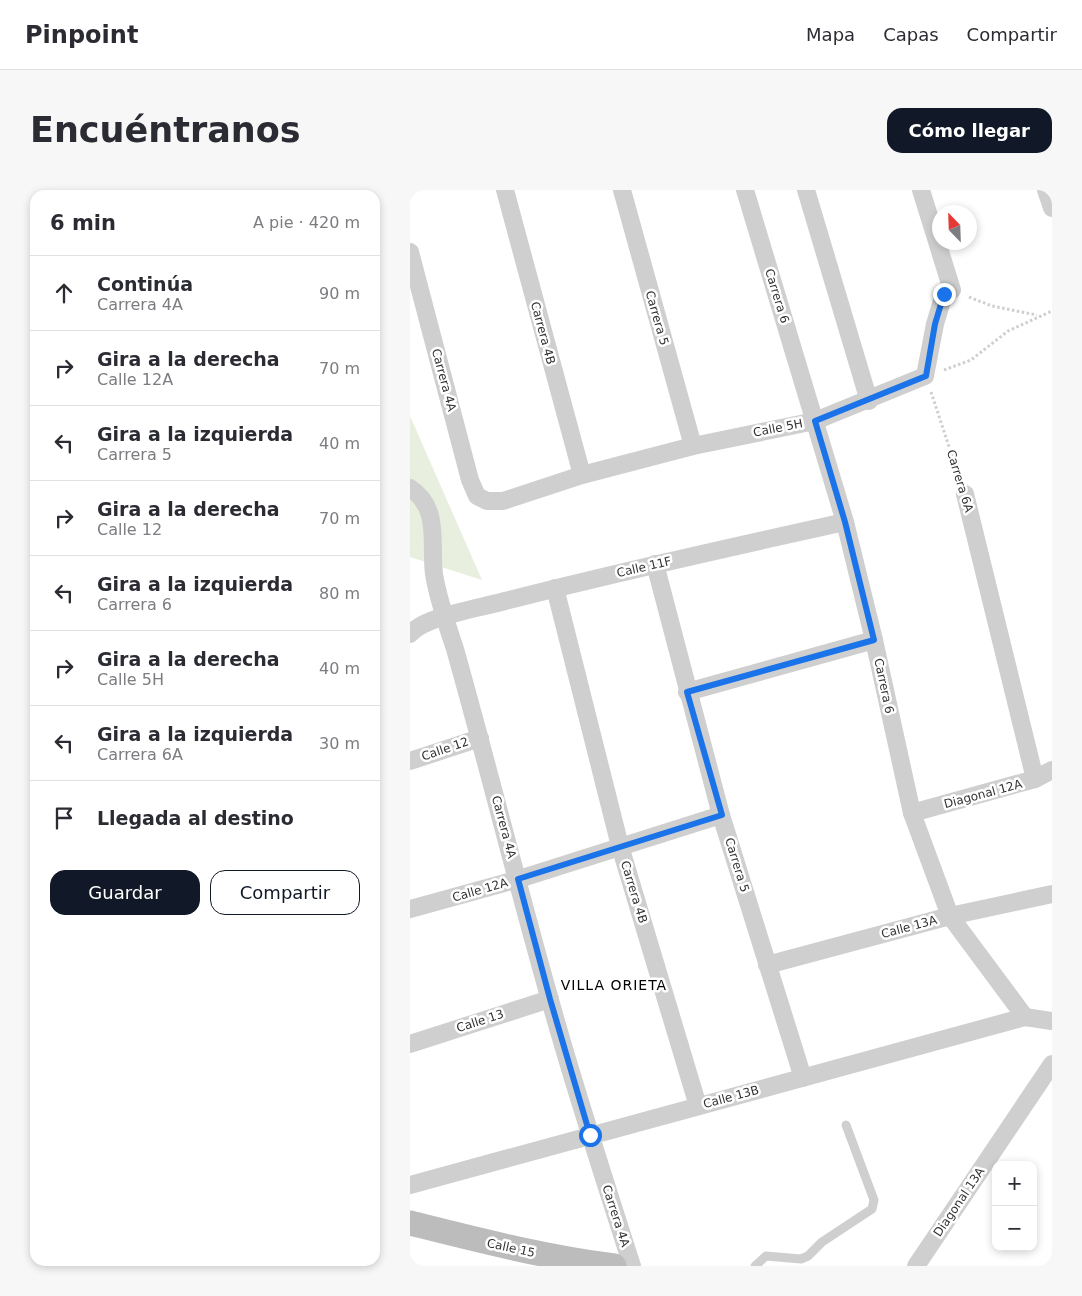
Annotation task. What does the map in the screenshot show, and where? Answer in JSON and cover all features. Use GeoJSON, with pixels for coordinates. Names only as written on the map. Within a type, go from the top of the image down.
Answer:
{"type":"FeatureCollection","features":[{"type":"Feature","properties":{"kind":"main road","name":"Calle 15"},"geometry":{"type":"LineString","coordinates":[[410,1223],[499,1246],[565,1260],[614,1266]]}},
{"type":"Feature","properties":{"kind":"street","name":"Carrera 4B"},"geometry":{"type":"LineString","coordinates":[[505,190],[582,475]]}},
{"type":"Feature","properties":{"kind":"street","name":"Carrera 5"},"geometry":{"type":"LineString","coordinates":[[622,190],[693,446]]}},
{"type":"Feature","properties":{"kind":"street","name":"Carrera 6"},"geometry":{"type":"LineString","coordinates":[[745,190],[845,522],[874,640],[912,813],[950,916],[1025,1017]]}},
{"type":"Feature","properties":{"kind":"street"},"geometry":{"type":"LineString","coordinates":[[806,190],[869,401]]}},
{"type":"Feature","properties":{"kind":"street"},"geometry":{"type":"LineString","coordinates":[[921,190],[952,290],[944,294],[935,324],[926,376]]}},
{"type":"Feature","properties":{"kind":"street"},"geometry":{"type":"LineString","coordinates":[[1046,190],[1052,208]]}},
{"type":"Feature","properties":{"kind":"street","name":"Carrera 4A"},"geometry":{"type":"LineString","coordinates":[[410,252],[470,480],[477,496],[487,501]]}},
{"type":"Feature","properties":{"kind":"street","name":"Calle 5H"},"geometry":{"type":"LineString","coordinates":[[487,501],[503,501],[582,475],[693,446],[815,421],[869,401],[926,376]]}},
{"type":"Feature","properties":{"kind":"street","name":"Carrera 4A"},"geometry":{"type":"LineString","coordinates":[[410,488],[425,503],[434,532],[432,554],[434,575],[445,617],[480,738],[550,999],[590,1135],[632,1266]]}},
{"type":"Feature","properties":{"kind":"street","name":"Carrera 6A"},"geometry":{"type":"LineString","coordinates":[[965,494],[1035,779]]}},
{"type":"Feature","properties":{"kind":"street","name":"Calle 11F"},"geometry":{"type":"LineString","coordinates":[[410,634],[416,628],[445,617],[555,588],[845,522]]}},
{"type":"Feature","properties":{"kind":"street","name":"Carrera 5"},"geometry":{"type":"LineString","coordinates":[[655,564],[687,692],[722,815],[803,1078]]}},
{"type":"Feature","properties":{"kind":"street","name":"Carrera 4B"},"geometry":{"type":"LineString","coordinates":[[555,588],[620,846],[698,1106]]}},
{"type":"Feature","properties":{"kind":"street"},"geometry":{"type":"LineString","coordinates":[[687,692],[874,640]]}},
{"type":"Feature","properties":{"kind":"street","name":"Calle 12"},"geometry":{"type":"LineString","coordinates":[[410,761],[480,738]]}},
{"type":"Feature","properties":{"kind":"street","name":"Diagonal 12A"},"geometry":{"type":"LineString","coordinates":[[912,813],[1035,779],[1052,770]]}},
{"type":"Feature","properties":{"kind":"street","name":"Calle 12A"},"geometry":{"type":"LineString","coordinates":[[410,909],[518,879],[722,815]]}},
{"type":"Feature","properties":{"kind":"street","name":"Calle 13A"},"geometry":{"type":"LineString","coordinates":[[767,964],[950,916],[1052,894]]}},
{"type":"Feature","properties":{"kind":"street","name":"Calle 13"},"geometry":{"type":"LineString","coordinates":[[410,1044],[550,999]]}},
{"type":"Feature","properties":{"kind":"street","name":"Calle 13B"},"geometry":{"type":"LineString","coordinates":[[410,1185],[1025,1017],[1052,1021]]}},
{"type":"Feature","properties":{"kind":"street","name":"Diagonal 13A"},"geometry":{"type":"LineString","coordinates":[[916,1266],[1052,1064]]}},
{"type":"Feature","properties":{"kind":"lane"},"geometry":{"type":"LineString","coordinates":[[755,1266],[766,1256],[801,1259],[808,1256],[822,1242],[872,1209],[874,1200],[846,1125]]}},
{"type":"Feature","properties":{"kind":"path"},"geometry":{"type":"LineString","coordinates":[[952,290],[992,306],[1039,315]]}},
{"type":"Feature","properties":{"kind":"path"},"geometry":{"type":"LineString","coordinates":[[926,376],[971,360],[1008,331],[1039,315],[1052,311]]}},
{"type":"Feature","properties":{"kind":"path","name":"Carrera 6A"},"geometry":{"type":"LineString","coordinates":[[926,376],[965,494]]}},
{"type":"Feature","properties":{"kind":"green space"},"geometry":{"type":"Polygon","coordinates":[[[410,416],[482,580],[410,557],[410,416]]]}},
{"type":"Feature","properties":{"kind":"district","name":"VILLA ORIETA"},"geometry":{"type":"Point","coordinates":[614,985]}},
{"type":"Feature","properties":{"kind":"route"},"geometry":{"type":"LineString","coordinates":[[590,1135],[550,999],[518,879],[722,815],[687,692],[874,640],[845,522],[815,421],[869,401],[926,376],[935,324],[944,294]]}}]}
